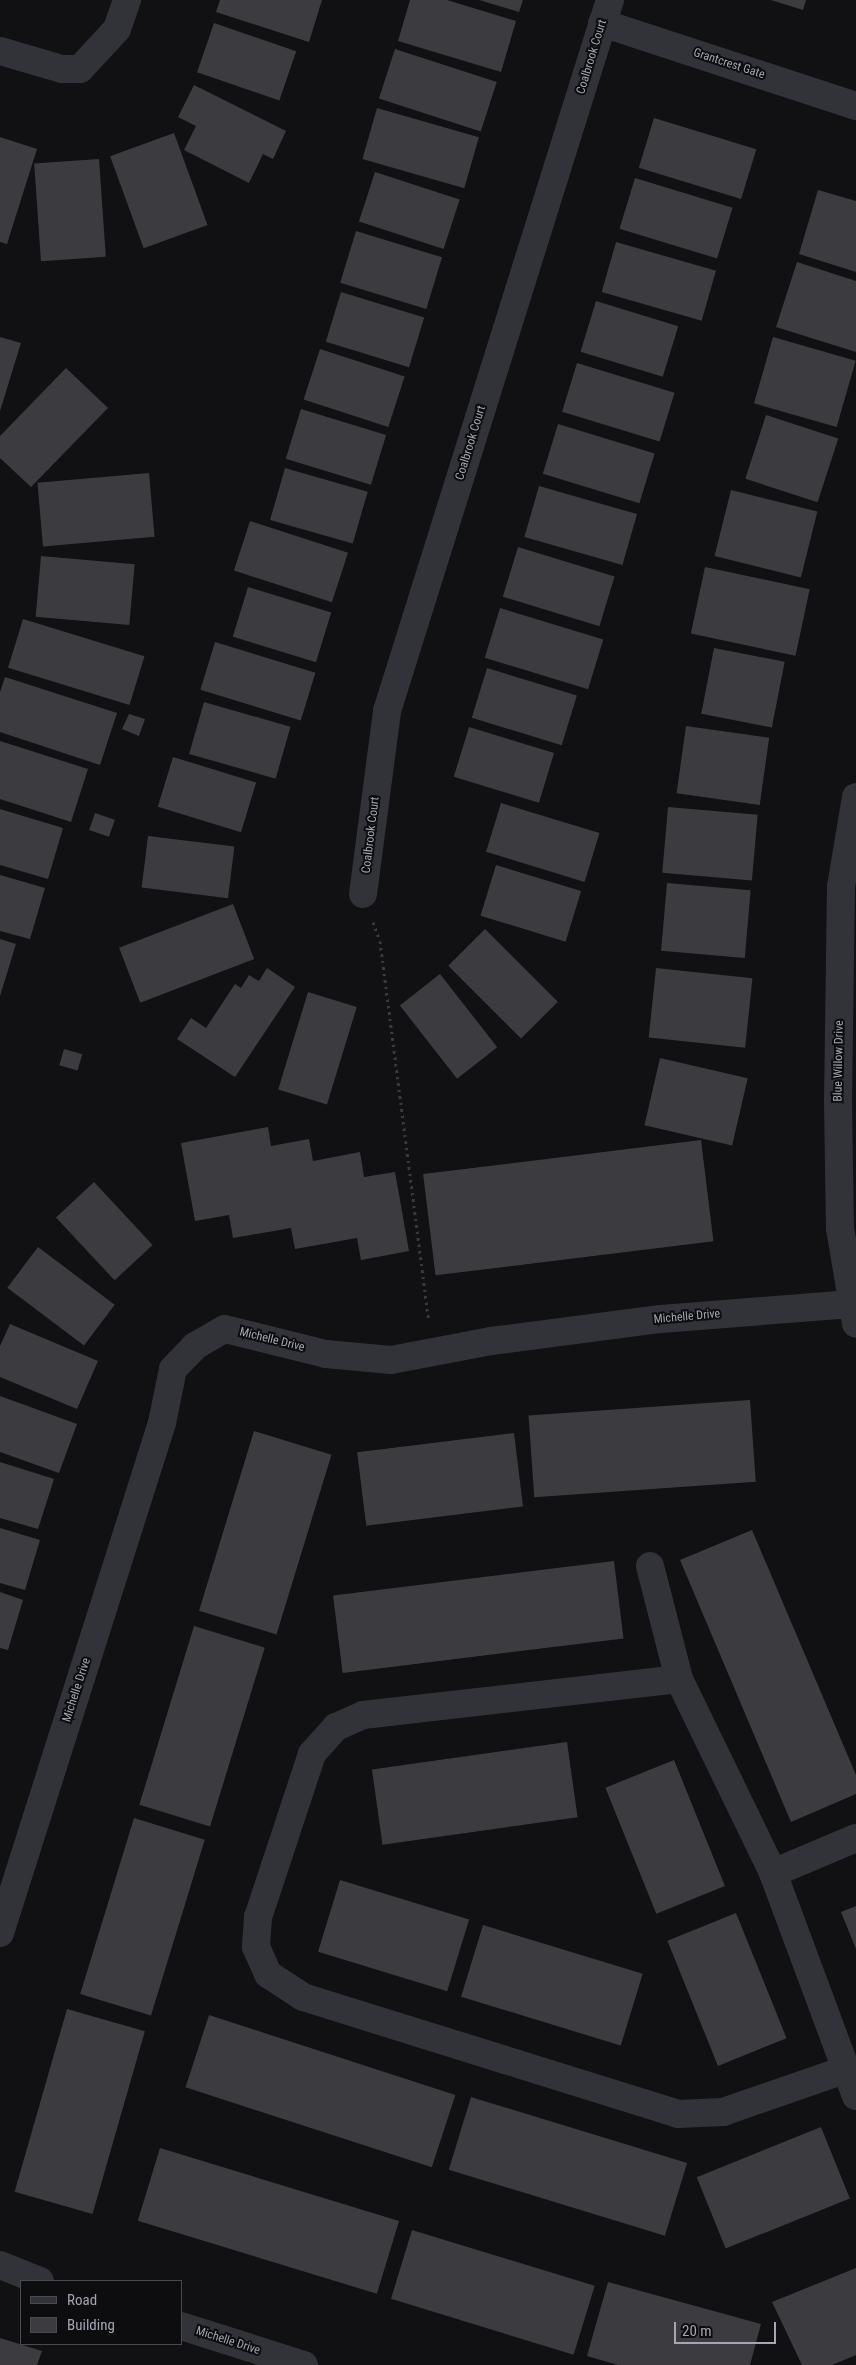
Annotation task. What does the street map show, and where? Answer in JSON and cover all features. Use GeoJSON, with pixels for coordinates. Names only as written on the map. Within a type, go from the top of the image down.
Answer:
{"type":"FeatureCollection","features":[{"type":"Feature","properties":{"kind":"street"},"geometry":{"type":"LineString","coordinates":[[0,51],[62,69],[80,69],[117,29],[127,0]]}},
{"type":"Feature","properties":{"kind":"street","name":"Grantcrest Gate"},"geometry":{"type":"LineString","coordinates":[[606,12],[856,106]]}},
{"type":"Feature","properties":{"kind":"street","name":"Coalbrook Court"},"geometry":{"type":"LineString","coordinates":[[363,894],[387,711],[606,12]]}},
{"type":"Feature","properties":{"kind":"street","name":"Blue Willow Drive"},"geometry":{"type":"LineString","coordinates":[[854,1314],[840,1228],[838,1102],[841,887],[856,796]]}},
{"type":"Feature","properties":{"kind":"street","name":"Michelle Drive"},"geometry":{"type":"LineString","coordinates":[[0,1933],[162,1423],[173,1369],[195,1346],[225,1329],[326,1354],[391,1360],[433,1352],[661,1319],[854,1314]]}},
{"type":"Feature","properties":{"kind":"street"},"geometry":{"type":"LineString","coordinates":[[650,1566],[679,1679],[773,1873],[844,2070],[856,2096]]}},
{"type":"Feature","properties":{"kind":"street"},"geometry":{"type":"LineString","coordinates":[[679,1679],[363,1715],[336,1727],[312,1754],[258,1917],[256,1947],[268,1974],[303,1997],[678,2114],[723,2112],[844,2070]]}},
{"type":"Feature","properties":{"kind":"street"},"geometry":{"type":"LineString","coordinates":[[773,1873],[855,1840]]}},
{"type":"Feature","properties":{"kind":"street"},"geometry":{"type":"LineString","coordinates":[[0,2265],[38,2280]]}},
{"type":"Feature","properties":{"kind":"street","name":"Michelle Drive"},"geometry":{"type":"LineString","coordinates":[[182,2326],[304,2365]]}},
{"type":"Feature","properties":{"kind":"path"},"geometry":{"type":"LineString","coordinates":[[363,894],[380,941],[433,1352]]}},
{"type":"Feature","properties":{"kind":"building"},"geometry":{"type":"Polygon","coordinates":[[[220,0],[322,0],[309,42],[216,12],[220,0]]]}},
{"type":"Feature","properties":{"kind":"building"},"geometry":{"type":"Polygon","coordinates":[[[410,0],[447,0],[516,21],[501,72],[398,41],[410,0]]]}},
{"type":"Feature","properties":{"kind":"building"},"geometry":{"type":"Polygon","coordinates":[[[479,0],[523,0],[519,12],[479,0]]]}},
{"type":"Feature","properties":{"kind":"building"},"geometry":{"type":"Polygon","coordinates":[[[771,0],[806,0],[803,10],[771,0]]]}},
{"type":"Feature","properties":{"kind":"building"},"geometry":{"type":"Polygon","coordinates":[[[214,23],[296,51],[279,100],[197,72],[214,23]]]}},
{"type":"Feature","properties":{"kind":"building"},"geometry":{"type":"Polygon","coordinates":[[[395,49],[497,82],[481,132],[379,98],[395,49]]]}},
{"type":"Feature","properties":{"kind":"building"},"geometry":{"type":"Polygon","coordinates":[[[194,85],[286,131],[273,159],[263,154],[249,183],[184,150],[196,126],[178,117],[194,85]]]}},
{"type":"Feature","properties":{"kind":"building"},"geometry":{"type":"Polygon","coordinates":[[[377,108],[479,137],[464,188],[362,159],[377,108]]]}},
{"type":"Feature","properties":{"kind":"building"},"geometry":{"type":"Polygon","coordinates":[[[654,118],[756,149],[741,199],[639,168],[654,118]]]}},
{"type":"Feature","properties":{"kind":"building"},"geometry":{"type":"Polygon","coordinates":[[[174,133],[208,225],[144,248],[110,156],[174,133]]]}},
{"type":"Feature","properties":{"kind":"building"},"geometry":{"type":"Polygon","coordinates":[[[0,137],[37,149],[7,244],[0,242],[0,137]]]}},
{"type":"Feature","properties":{"kind":"building"},"geometry":{"type":"Polygon","coordinates":[[[99,159],[106,257],[41,261],[34,164],[99,159]]]}},
{"type":"Feature","properties":{"kind":"building"},"geometry":{"type":"Polygon","coordinates":[[[375,172],[460,200],[444,249],[359,221],[375,172]]]}},
{"type":"Feature","properties":{"kind":"building"},"geometry":{"type":"Polygon","coordinates":[[[635,178],[733,208],[717,259],[620,229],[635,178]]]}},
{"type":"Feature","properties":{"kind":"building"},"geometry":{"type":"Polygon","coordinates":[[[818,190],[856,201],[856,272],[799,254],[818,190]]]}},
{"type":"Feature","properties":{"kind":"building"},"geometry":{"type":"Polygon","coordinates":[[[356,231],[442,257],[426,309],[340,283],[356,231]]]}},
{"type":"Feature","properties":{"kind":"building"},"geometry":{"type":"Polygon","coordinates":[[[616,242],[716,271],[702,321],[602,292],[616,242]]]}},
{"type":"Feature","properties":{"kind":"building"},"geometry":{"type":"Polygon","coordinates":[[[797,262],[856,281],[856,352],[776,327],[797,262]]]}},
{"type":"Feature","properties":{"kind":"building"},"geometry":{"type":"Polygon","coordinates":[[[341,292],[424,317],[409,367],[326,342],[341,292]]]}},
{"type":"Feature","properties":{"kind":"building"},"geometry":{"type":"Polygon","coordinates":[[[596,301],[678,326],[663,377],[581,352],[596,301]]]}},
{"type":"Feature","properties":{"kind":"building"},"geometry":{"type":"Polygon","coordinates":[[[0,337],[21,343],[0,411],[0,337]]]}},
{"type":"Feature","properties":{"kind":"building"},"geometry":{"type":"Polygon","coordinates":[[[773,337],[856,361],[837,427],[754,403],[773,337]]]}},
{"type":"Feature","properties":{"kind":"building"},"geometry":{"type":"Polygon","coordinates":[[[320,349],[405,377],[388,427],[304,399],[320,349]]]}},
{"type":"Feature","properties":{"kind":"building"},"geometry":{"type":"Polygon","coordinates":[[[577,363],[675,393],[660,442],[562,412],[577,363]]]}},
{"type":"Feature","properties":{"kind":"building"},"geometry":{"type":"Polygon","coordinates":[[[66,368],[108,408],[31,487],[0,458],[0,436],[66,368]]]}},
{"type":"Feature","properties":{"kind":"building"},"geometry":{"type":"Polygon","coordinates":[[[301,409],[386,435],[371,485],[286,459],[301,409]]]}},
{"type":"Feature","properties":{"kind":"building"},"geometry":{"type":"Polygon","coordinates":[[[766,415],[838,438],[818,502],[745,479],[766,415]]]}},
{"type":"Feature","properties":{"kind":"building"},"geometry":{"type":"Polygon","coordinates":[[[558,424],[655,454],[639,503],[543,474],[558,424]]]}},
{"type":"Feature","properties":{"kind":"building"},"geometry":{"type":"Polygon","coordinates":[[[285,468],[368,492],[353,544],[270,520],[285,468]]]}},
{"type":"Feature","properties":{"kind":"building"},"geometry":{"type":"Polygon","coordinates":[[[149,473],[155,537],[43,547],[37,483],[149,473]]]}},
{"type":"Feature","properties":{"kind":"building"},"geometry":{"type":"Polygon","coordinates":[[[539,486],[637,514],[622,565],[524,537],[539,486]]]}},
{"type":"Feature","properties":{"kind":"building"},"geometry":{"type":"Polygon","coordinates":[[[731,490],[817,512],[801,578],[715,556],[731,490]]]}},
{"type":"Feature","properties":{"kind":"building"},"geometry":{"type":"Polygon","coordinates":[[[250,521],[348,553],[332,602],[234,570],[250,521]]]}},
{"type":"Feature","properties":{"kind":"building"},"geometry":{"type":"Polygon","coordinates":[[[518,547],[615,577],[599,626],[503,597],[518,547]]]}},
{"type":"Feature","properties":{"kind":"building"},"geometry":{"type":"Polygon","coordinates":[[[41,556],[135,564],[129,625],[36,617],[41,556]]]}},
{"type":"Feature","properties":{"kind":"building"},"geometry":{"type":"Polygon","coordinates":[[[705,567],[810,589],[796,656],[691,634],[705,567]]]}},
{"type":"Feature","properties":{"kind":"building"},"geometry":{"type":"Polygon","coordinates":[[[248,587],[331,612],[316,662],[233,637],[248,587]]]}},
{"type":"Feature","properties":{"kind":"building"},"geometry":{"type":"Polygon","coordinates":[[[500,608],[603,640],[588,689],[485,658],[500,608]]]}},
{"type":"Feature","properties":{"kind":"building"},"geometry":{"type":"Polygon","coordinates":[[[23,619],[144,656],[130,705],[8,668],[23,619]]]}},
{"type":"Feature","properties":{"kind":"building"},"geometry":{"type":"Polygon","coordinates":[[[215,642],[315,673],[301,721],[200,690],[215,642]]]}},
{"type":"Feature","properties":{"kind":"building"},"geometry":{"type":"Polygon","coordinates":[[[714,648],[785,662],[772,728],[701,714],[714,648]]]}},
{"type":"Feature","properties":{"kind":"building"},"geometry":{"type":"Polygon","coordinates":[[[487,668],[577,695],[562,745],[472,718],[487,668]]]}},
{"type":"Feature","properties":{"kind":"building"},"geometry":{"type":"Polygon","coordinates":[[[5,677],[117,713],[100,765],[0,732],[0,692],[5,677]]]}},
{"type":"Feature","properties":{"kind":"building"},"geometry":{"type":"Polygon","coordinates":[[[204,702],[291,727],[276,779],[189,754],[204,702]]]}},
{"type":"Feature","properties":{"kind":"building"},"geometry":{"type":"Polygon","coordinates":[[[129,714],[145,719],[139,736],[122,729],[129,714]]]}},
{"type":"Feature","properties":{"kind":"building"},"geometry":{"type":"Polygon","coordinates":[[[686,726],[769,738],[760,805],[677,793],[686,726]]]}},
{"type":"Feature","properties":{"kind":"building"},"geometry":{"type":"Polygon","coordinates":[[[469,727],[554,753],[539,803],[454,777],[469,727]]]}},
{"type":"Feature","properties":{"kind":"building"},"geometry":{"type":"Polygon","coordinates":[[[0,741],[88,769],[71,822],[0,799],[0,741]]]}},
{"type":"Feature","properties":{"kind":"building"},"geometry":{"type":"Polygon","coordinates":[[[173,757],[256,782],[241,832],[158,807],[173,757]]]}},
{"type":"Feature","properties":{"kind":"building"},"geometry":{"type":"Polygon","coordinates":[[[501,803],[599,833],[585,882],[486,852],[501,803]]]}},
{"type":"Feature","properties":{"kind":"building"},"geometry":{"type":"Polygon","coordinates":[[[668,807],[758,815],[752,881],[662,873],[668,807]]]}},
{"type":"Feature","properties":{"kind":"building"},"geometry":{"type":"Polygon","coordinates":[[[0,809],[63,828],[48,879],[0,865],[0,809]]]}},
{"type":"Feature","properties":{"kind":"building"},"geometry":{"type":"Polygon","coordinates":[[[95,813],[115,820],[109,837],[89,830],[95,813]]]}},
{"type":"Feature","properties":{"kind":"building"},"geometry":{"type":"Polygon","coordinates":[[[148,836],[234,847],[228,898],[142,888],[148,836]]]}},
{"type":"Feature","properties":{"kind":"building"},"geometry":{"type":"Polygon","coordinates":[[[496,865],[581,891],[566,942],[481,916],[496,865]]]}},
{"type":"Feature","properties":{"kind":"building"},"geometry":{"type":"Polygon","coordinates":[[[0,875],[45,888],[30,939],[0,931],[0,875]]]}},
{"type":"Feature","properties":{"kind":"building"},"geometry":{"type":"Polygon","coordinates":[[[667,883],[751,890],[745,958],[661,951],[667,883]]]}},
{"type":"Feature","properties":{"kind":"building"},"geometry":{"type":"Polygon","coordinates":[[[233,904],[254,959],[140,1003],[119,948],[233,904]]]}},
{"type":"Feature","properties":{"kind":"building"},"geometry":{"type":"Polygon","coordinates":[[[485,929],[558,1002],[521,1039],[448,966],[485,929]]]}},
{"type":"Feature","properties":{"kind":"building"},"geometry":{"type":"Polygon","coordinates":[[[0,939],[16,944],[0,996],[0,939]]]}},
{"type":"Feature","properties":{"kind":"building"},"geometry":{"type":"Polygon","coordinates":[[[267,968],[295,987],[235,1077],[177,1039],[191,1018],[206,1028],[235,984],[241,988],[249,975],[259,981],[267,968]]]}},
{"type":"Feature","properties":{"kind":"building"},"geometry":{"type":"Polygon","coordinates":[[[656,968],[752,978],[745,1048],[649,1038],[656,968]]]}},
{"type":"Feature","properties":{"kind":"building"},"geometry":{"type":"Polygon","coordinates":[[[440,974],[497,1047],[457,1079],[400,1005],[440,974]]]}},
{"type":"Feature","properties":{"kind":"building"},"geometry":{"type":"Polygon","coordinates":[[[308,992],[357,1007],[327,1104],[278,1090],[308,992]]]}},
{"type":"Feature","properties":{"kind":"building"},"geometry":{"type":"Polygon","coordinates":[[[64,1049],[82,1054],[78,1071],[59,1065],[64,1049]]]}},
{"type":"Feature","properties":{"kind":"building"},"geometry":{"type":"Polygon","coordinates":[[[660,1058],[748,1078],[732,1145],[644,1125],[660,1058]]]}},
{"type":"Feature","properties":{"kind":"building"},"geometry":{"type":"Polygon","coordinates":[[[268,1127],[271,1146],[309,1139],[313,1161],[360,1152],[364,1177],[395,1172],[409,1251],[361,1260],[357,1238],[295,1249],[291,1228],[233,1238],[229,1215],[195,1221],[181,1143],[268,1127]]]}},
{"type":"Feature","properties":{"kind":"building"},"geometry":{"type":"Polygon","coordinates":[[[701,1140],[713,1241],[436,1275],[423,1174],[701,1140]]]}},
{"type":"Feature","properties":{"kind":"building"},"geometry":{"type":"Polygon","coordinates":[[[94,1182],[153,1245],[115,1280],[56,1217],[94,1182]]]}},
{"type":"Feature","properties":{"kind":"building"},"geometry":{"type":"Polygon","coordinates":[[[38,1247],[115,1305],[84,1346],[7,1288],[38,1247]]]}},
{"type":"Feature","properties":{"kind":"building"},"geometry":{"type":"Polygon","coordinates":[[[10,1324],[98,1361],[77,1409],[0,1377],[0,1346],[10,1324]]]}},
{"type":"Feature","properties":{"kind":"building"},"geometry":{"type":"Polygon","coordinates":[[[0,1396],[77,1424],[59,1473],[0,1452],[0,1396]]]}},
{"type":"Feature","properties":{"kind":"building"},"geometry":{"type":"Polygon","coordinates":[[[750,1400],[756,1482],[534,1497],[529,1415],[750,1400]]]}},
{"type":"Feature","properties":{"kind":"building"},"geometry":{"type":"Polygon","coordinates":[[[254,1431],[331,1455],[276,1634],[199,1611],[254,1431]]]}},
{"type":"Feature","properties":{"kind":"building"},"geometry":{"type":"Polygon","coordinates":[[[514,1433],[523,1506],[366,1526],[357,1452],[514,1433]]]}},
{"type":"Feature","properties":{"kind":"building"},"geometry":{"type":"Polygon","coordinates":[[[0,1462],[54,1479],[38,1529],[0,1518],[0,1462]]]}},
{"type":"Feature","properties":{"kind":"building"},"geometry":{"type":"Polygon","coordinates":[[[0,1528],[40,1540],[25,1590],[0,1583],[0,1528]]]}},
{"type":"Feature","properties":{"kind":"building"},"geometry":{"type":"Polygon","coordinates":[[[752,1530],[856,1775],[856,1794],[791,1822],[680,1560],[752,1530]]]}},
{"type":"Feature","properties":{"kind":"building"},"geometry":{"type":"Polygon","coordinates":[[[614,1561],[624,1638],[343,1673],[333,1595],[614,1561]]]}},
{"type":"Feature","properties":{"kind":"building"},"geometry":{"type":"Polygon","coordinates":[[[0,1592],[23,1600],[8,1650],[0,1648],[0,1592]]]}},
{"type":"Feature","properties":{"kind":"building"},"geometry":{"type":"Polygon","coordinates":[[[194,1626],[265,1648],[210,1826],[139,1805],[194,1626]]]}},
{"type":"Feature","properties":{"kind":"building"},"geometry":{"type":"Polygon","coordinates":[[[567,1742],[578,1817],[382,1845],[372,1769],[567,1742]]]}},
{"type":"Feature","properties":{"kind":"building"},"geometry":{"type":"Polygon","coordinates":[[[674,1760],[725,1886],[656,1914],[605,1788],[674,1760]]]}},
{"type":"Feature","properties":{"kind":"building"},"geometry":{"type":"Polygon","coordinates":[[[134,1818],[205,1840],[151,2016],[80,1994],[134,1818]]]}},
{"type":"Feature","properties":{"kind":"building"},"geometry":{"type":"Polygon","coordinates":[[[340,1880],[469,1919],[447,1991],[318,1952],[340,1880]]]}},
{"type":"Feature","properties":{"kind":"building"},"geometry":{"type":"Polygon","coordinates":[[[856,1906],[856,1949],[841,1912],[856,1906]]]}},
{"type":"Feature","properties":{"kind":"building"},"geometry":{"type":"Polygon","coordinates":[[[736,1913],[787,2038],[718,2066],[667,1941],[736,1913]]]}},
{"type":"Feature","properties":{"kind":"building"},"geometry":{"type":"Polygon","coordinates":[[[483,1925],[643,1974],[621,2046],[461,1997],[483,1925]]]}},
{"type":"Feature","properties":{"kind":"building"},"geometry":{"type":"Polygon","coordinates":[[[67,2009],[145,2031],[92,2214],[15,2192],[67,2009]]]}},
{"type":"Feature","properties":{"kind":"building"},"geometry":{"type":"Polygon","coordinates":[[[209,2015],[455,2095],[432,2167],[186,2087],[209,2015]]]}},
{"type":"Feature","properties":{"kind":"building"},"geometry":{"type":"Polygon","coordinates":[[[471,2097],[687,2163],[665,2236],[449,2170],[471,2097]]]}},
{"type":"Feature","properties":{"kind":"building"},"geometry":{"type":"Polygon","coordinates":[[[821,2127],[850,2198],[726,2249],[697,2177],[821,2127]]]}},
{"type":"Feature","properties":{"kind":"building"},"geometry":{"type":"Polygon","coordinates":[[[160,2148],[399,2221],[377,2294],[138,2221],[160,2148]]]}},
{"type":"Feature","properties":{"kind":"building"},"geometry":{"type":"Polygon","coordinates":[[[412,2230],[595,2286],[574,2355],[391,2299],[412,2230]]]}},
{"type":"Feature","properties":{"kind":"building"},"geometry":{"type":"Polygon","coordinates":[[[856,2268],[856,2355],[832,2365],[802,2365],[772,2302],[856,2268]]]}},
{"type":"Feature","properties":{"kind":"building"},"geometry":{"type":"Polygon","coordinates":[[[608,2282],[761,2324],[750,2365],[618,2365],[587,2356],[608,2282]]]}},
{"type":"Feature","properties":{"kind":"building"},"geometry":{"type":"Polygon","coordinates":[[[0,2338],[42,2351],[37,2365],[0,2365],[0,2338]]]}}]}
